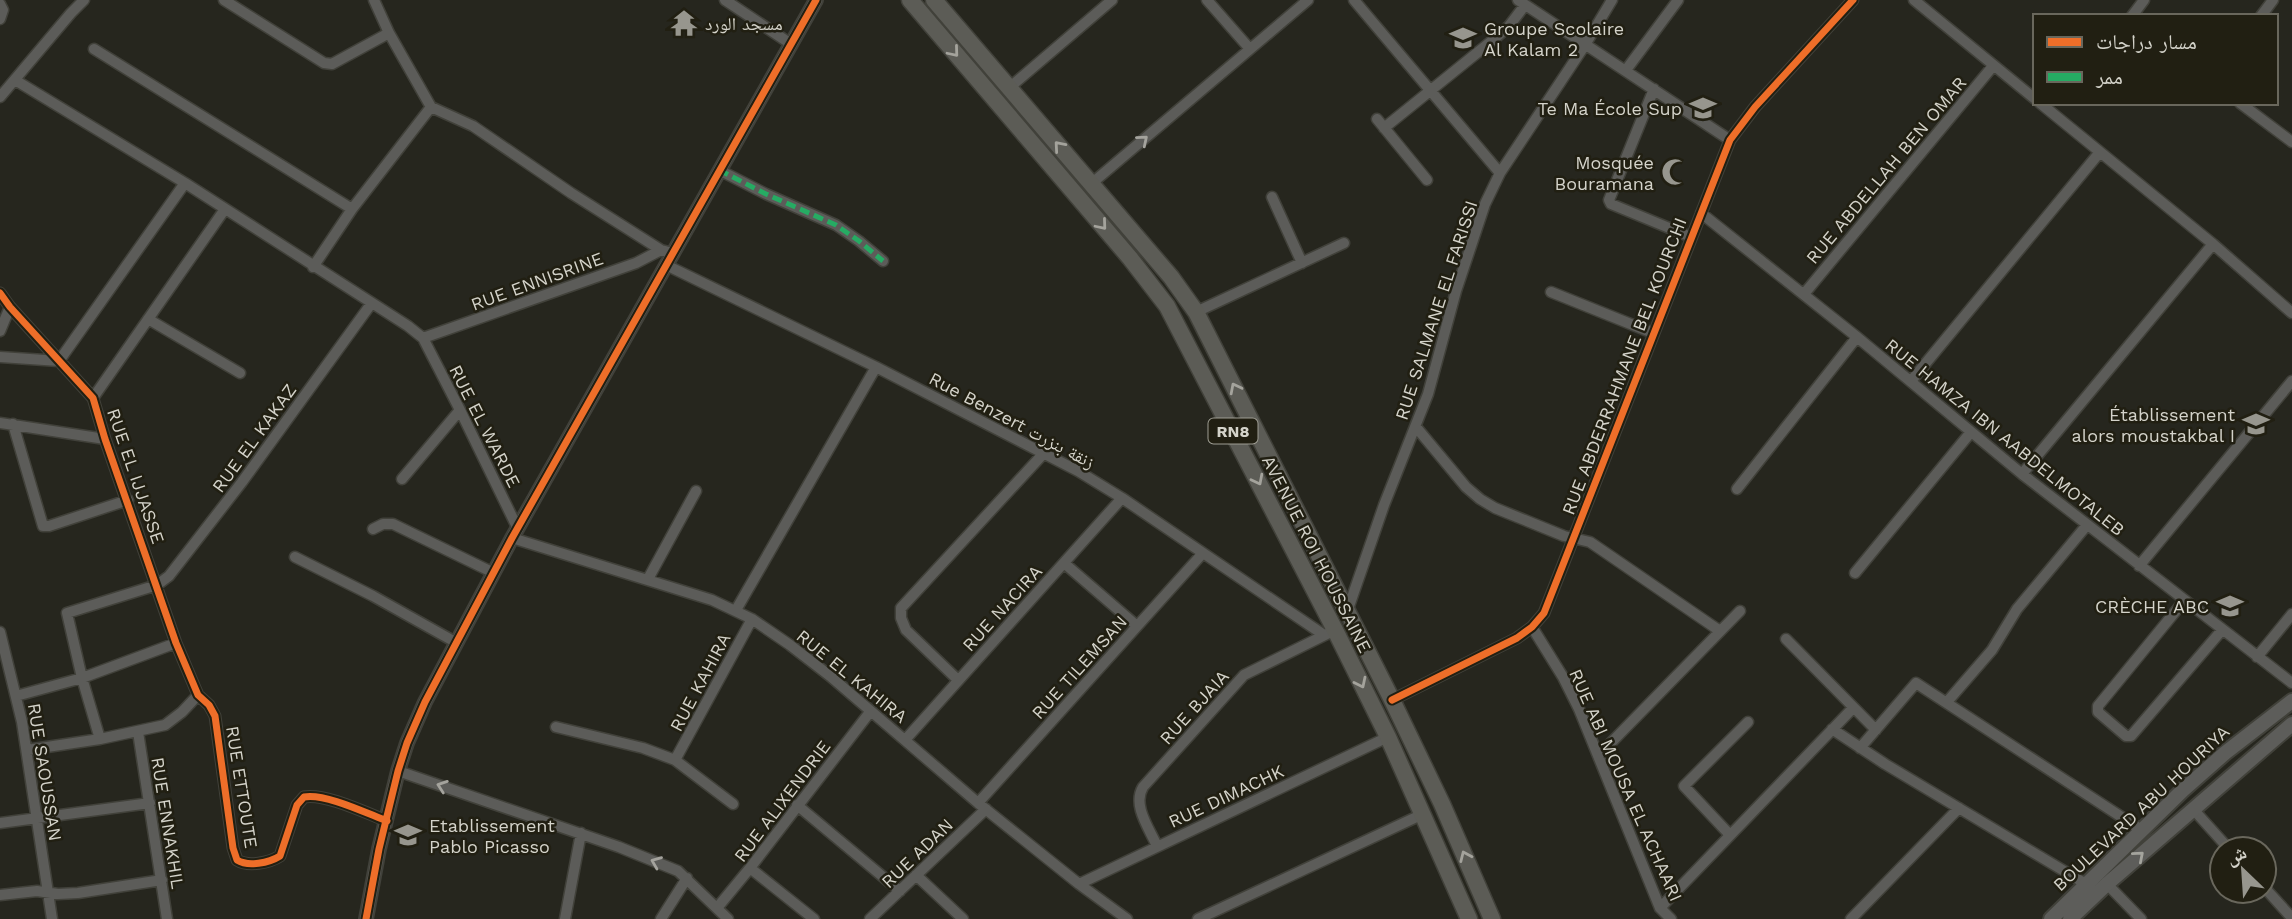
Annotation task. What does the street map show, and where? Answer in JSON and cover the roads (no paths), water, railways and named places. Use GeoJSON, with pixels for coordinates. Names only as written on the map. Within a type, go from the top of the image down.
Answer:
{"type":"FeatureCollection","features":[{"type":"Feature","properties":{"kind":"main road","name":"AVENUE ROI HOUSSAINE"},"geometry":{"type":"LineString","coordinates":[[910,0],[1122,248],[1167,306],[1330,632],[1388,737],[1423,814],[1464,917]]}},
{"type":"Feature","properties":{"kind":"main road","name":"AVENUE ROI HOUSSAINE"},"geometry":{"type":"LineString","coordinates":[[934,0],[1171,277],[1196,312],[1392,700],[1442,804],[1492,919]]}},
{"type":"Feature","properties":{"kind":"main road","name":"BOULEVARD ABU HOURIYA"},"geometry":{"type":"LineString","coordinates":[[2051,919],[2183,790],[2292,701]]}},
{"type":"Feature","properties":{"kind":"main road","name":"BOULEVARD ABU HOURIYA"},"geometry":{"type":"LineString","coordinates":[[2074,918],[2107,884],[2292,724]]}},
{"type":"Feature","properties":{"kind":"street"},"geometry":{"type":"LineString","coordinates":[[0,97],[84,0]]}},
{"type":"Feature","properties":{"kind":"street"},"geometry":{"type":"LineString","coordinates":[[224,0],[324,63],[332,64],[389,33]]}},
{"type":"Feature","properties":{"kind":"street"},"geometry":{"type":"LineString","coordinates":[[313,267],[352,209],[431,107],[389,33],[374,0]]}},
{"type":"Feature","properties":{"kind":"street"},"geometry":{"type":"LineString","coordinates":[[725,0],[790,44]]}},
{"type":"Feature","properties":{"kind":"street"},"geometry":{"type":"LineString","coordinates":[[367,919],[379,849],[398,771],[425,702],[667,256],[816,0]]}},
{"type":"Feature","properties":{"kind":"street"},"geometry":{"type":"LineString","coordinates":[[1009,88],[1112,0]]}},
{"type":"Feature","properties":{"kind":"street"},"geometry":{"type":"LineString","coordinates":[[1207,0],[1250,49]]}},
{"type":"Feature","properties":{"kind":"street"},"geometry":{"type":"LineString","coordinates":[[1091,184],[1308,0]]}},
{"type":"Feature","properties":{"kind":"street"},"geometry":{"type":"LineString","coordinates":[[1354,0],[1500,173]]}},
{"type":"Feature","properties":{"kind":"street","name":"RUE SALMANE EL FARISSI"},"geometry":{"type":"LineString","coordinates":[[1347,612],[1384,505],[1428,394],[1456,291],[1485,204],[1500,173],[1612,0]]}},
{"type":"Feature","properties":{"kind":"street"},"geometry":{"type":"LineString","coordinates":[[1626,70],[1678,0]]}},
{"type":"Feature","properties":{"kind":"street","name":"RUE ABDERRAHMANE BEL KOURCHI"},"geometry":{"type":"LineString","coordinates":[[1392,700],[1502,647],[1532,627],[1544,613],[1730,140],[1755,107],[1853,0]]}},
{"type":"Feature","properties":{"kind":"street"},"geometry":{"type":"LineString","coordinates":[[1913,0],[2033,97]]}},
{"type":"Feature","properties":{"kind":"street"},"geometry":{"type":"LineString","coordinates":[[1384,128],[1501,33],[1521,3],[1730,140]]}},
{"type":"Feature","properties":{"kind":"street"},"geometry":{"type":"LineString","coordinates":[[0,4],[3,10],[0,19]]}},
{"type":"Feature","properties":{"kind":"street"},"geometry":{"type":"LineString","coordinates":[[94,49],[352,209]]}},
{"type":"Feature","properties":{"kind":"street","name":"RUE ABDELLAH BEN OMAR"},"geometry":{"type":"LineString","coordinates":[[1804,294],[1993,66]]}},
{"type":"Feature","properties":{"kind":"street"},"geometry":{"type":"LineString","coordinates":[[15,80],[185,183],[423,338]]}},
{"type":"Feature","properties":{"kind":"street"},"geometry":{"type":"LineString","coordinates":[[1654,89],[1609,200],[1611,204],[1691,237]]}},
{"type":"Feature","properties":{"kind":"street"},"geometry":{"type":"LineString","coordinates":[[2042,105],[2213,244],[2292,313]]}},
{"type":"Feature","properties":{"kind":"street"},"geometry":{"type":"LineString","coordinates":[[2243,105],[2292,142]]}},
{"type":"Feature","properties":{"kind":"street","name":"Rue Benzert زنقة بنزرت"},"geometry":{"type":"LineString","coordinates":[[431,107],[474,126],[667,256],[1044,453],[1122,498],[1203,553],[1330,632]]}},
{"type":"Feature","properties":{"kind":"street"},"geometry":{"type":"LineString","coordinates":[[1377,119],[1427,180]]}},
{"type":"Feature","properties":{"kind":"street"},"geometry":{"type":"LineString","coordinates":[[1911,381],[2100,152]]}},
{"type":"Feature","properties":{"kind":"street"},"geometry":{"type":"LineString","coordinates":[[719,170],[836,225],[883,261]]}},
{"type":"Feature","properties":{"kind":"street"},"geometry":{"type":"LineString","coordinates":[[0,357],[59,362],[185,183]]}},
{"type":"Feature","properties":{"kind":"street"},"geometry":{"type":"LineString","coordinates":[[1272,197],[1302,263]]}},
{"type":"Feature","properties":{"kind":"street"},"geometry":{"type":"LineString","coordinates":[[93,398],[225,209]]}},
{"type":"Feature","properties":{"kind":"street","name":"RUE HAMZA IBN AABDELMOTALEB"},"geometry":{"type":"LineString","coordinates":[[1701,213],[1857,337],[2022,474],[2292,683]]}},
{"type":"Feature","properties":{"kind":"street"},"geometry":{"type":"LineString","coordinates":[[1196,312],[1344,243]]}},
{"type":"Feature","properties":{"kind":"street"},"geometry":{"type":"LineString","coordinates":[[2022,474],[2213,244]]}},
{"type":"Feature","properties":{"kind":"street","name":"RUE ENNISRINE"},"geometry":{"type":"LineString","coordinates":[[423,338],[636,263],[667,256]]}},
{"type":"Feature","properties":{"kind":"street"},"geometry":{"type":"LineString","coordinates":[[1550,292],[1653,333]]}},
{"type":"Feature","properties":{"kind":"street","name":"RUE EL IJJASSE"},"geometry":{"type":"LineString","coordinates":[[0,293],[93,398],[176,643],[198,695]]}},
{"type":"Feature","properties":{"kind":"street","name":"RUE EL KAKAZ"},"geometry":{"type":"LineString","coordinates":[[156,585],[169,576],[242,482],[370,304]]}},
{"type":"Feature","properties":{"kind":"street"},"geometry":{"type":"LineString","coordinates":[[0,331],[10,307]]}},
{"type":"Feature","properties":{"kind":"street"},"geometry":{"type":"LineString","coordinates":[[148,319],[240,373]]}},
{"type":"Feature","properties":{"kind":"street"},"geometry":{"type":"LineString","coordinates":[[1737,489],[1857,337]]}},
{"type":"Feature","properties":{"kind":"street","name":"RUE EL WARDE"},"geometry":{"type":"LineString","coordinates":[[423,338],[460,410],[515,534]]}},
{"type":"Feature","properties":{"kind":"street"},"geometry":{"type":"LineString","coordinates":[[736,610],[876,367]]}},
{"type":"Feature","properties":{"kind":"street"},"geometry":{"type":"LineString","coordinates":[[2139,566],[2292,381]]}},
{"type":"Feature","properties":{"kind":"street"},"geometry":{"type":"LineString","coordinates":[[402,479],[460,410]]}},
{"type":"Feature","properties":{"kind":"street"},"geometry":{"type":"LineString","coordinates":[[0,423],[105,439]]}},
{"type":"Feature","properties":{"kind":"street"},"geometry":{"type":"LineString","coordinates":[[13,424],[43,526],[128,500]]}},
{"type":"Feature","properties":{"kind":"street"},"geometry":{"type":"LineString","coordinates":[[1416,427],[1466,487],[1480,499],[1495,508],[1590,542],[1720,631]]}},
{"type":"Feature","properties":{"kind":"street"},"geometry":{"type":"LineString","coordinates":[[1855,573],[1971,432]]}},
{"type":"Feature","properties":{"kind":"street"},"geometry":{"type":"LineString","coordinates":[[958,680],[906,630],[901,618],[901,608],[1044,453]]}},
{"type":"Feature","properties":{"kind":"street"},"geometry":{"type":"LineString","coordinates":[[648,579],[696,491]]}},
{"type":"Feature","properties":{"kind":"street","name":"RUE NACIRA"},"geometry":{"type":"LineString","coordinates":[[905,740],[1122,498]]}},
{"type":"Feature","properties":{"kind":"street"},"geometry":{"type":"LineString","coordinates":[[373,529],[383,524],[393,524],[494,573]]}},
{"type":"Feature","properties":{"kind":"street"},"geometry":{"type":"LineString","coordinates":[[1947,702],[1992,650],[2017,609],[2087,525]]}},
{"type":"Feature","properties":{"kind":"street","name":"RUE EL KAHIRA"},"geometry":{"type":"LineString","coordinates":[[515,534],[736,610],[751,619],[830,676],[982,806],[1079,884],[1128,919]]}},
{"type":"Feature","properties":{"kind":"street","name":"RUE TILEMSAN"},"geometry":{"type":"LineString","coordinates":[[982,806],[1203,553]]}},
{"type":"Feature","properties":{"kind":"street"},"geometry":{"type":"LineString","coordinates":[[295,557],[373,596],[457,643]]}},
{"type":"Feature","properties":{"kind":"street"},"geometry":{"type":"LineString","coordinates":[[1064,563],[1137,626]]}},
{"type":"Feature","properties":{"kind":"street"},"geometry":{"type":"LineString","coordinates":[[100,740],[67,613],[156,585]]}},
{"type":"Feature","properties":{"kind":"street"},"geometry":{"type":"LineString","coordinates":[[2184,601],[2098,706],[2098,712],[2126,736],[2131,736],[2222,630]]}},
{"type":"Feature","properties":{"kind":"street"},"geometry":{"type":"LineString","coordinates":[[1598,756],[1740,611]]}},
{"type":"Feature","properties":{"kind":"street"},"geometry":{"type":"LineString","coordinates":[[2257,657],[2292,614]]}},
{"type":"Feature","properties":{"kind":"street","name":"RUE KAHIRA"},"geometry":{"type":"LineString","coordinates":[[676,760],[751,619]]}},
{"type":"Feature","properties":{"kind":"street","name":"RUE ABI MOUSA EL ACHAARI"},"geometry":{"type":"LineString","coordinates":[[1532,627],[1563,677],[1660,908],[1671,919]]}},
{"type":"Feature","properties":{"kind":"street","name":"RUE SAOUSSAN"},"geometry":{"type":"LineString","coordinates":[[0,632],[5,668],[16,696],[27,750],[52,919]]}},
{"type":"Feature","properties":{"kind":"street","name":"RUE BJAIA"},"geometry":{"type":"LineString","coordinates":[[1157,846],[1138,804],[1138,796],[1143,788],[1244,675],[1330,632]]}},
{"type":"Feature","properties":{"kind":"street"},"geometry":{"type":"LineString","coordinates":[[1786,639],[1876,730]]}},
{"type":"Feature","properties":{"kind":"street"},"geometry":{"type":"LineString","coordinates":[[16,696],[82,678],[176,643]]}},
{"type":"Feature","properties":{"kind":"street"},"geometry":{"type":"LineString","coordinates":[[1860,748],[1916,683],[2143,831]]}},
{"type":"Feature","properties":{"kind":"street"},"geometry":{"type":"LineString","coordinates":[[27,750],[100,740],[165,725],[183,712],[198,695]]}},
{"type":"Feature","properties":{"kind":"street","name":"RUE ETTOUTE"},"geometry":{"type":"LineString","coordinates":[[198,695],[209,705],[215,716],[233,848],[240,863],[271,861],[280,856],[297,805],[304,797],[328,800],[387,821]]}},
{"type":"Feature","properties":{"kind":"street"},"geometry":{"type":"LineString","coordinates":[[1660,908],[1853,708]]}},
{"type":"Feature","properties":{"kind":"street","name":"RUE ALIXENDRIE"},"geometry":{"type":"LineString","coordinates":[[717,908],[870,712]]}},
{"type":"Feature","properties":{"kind":"street"},"geometry":{"type":"LineString","coordinates":[[1730,835],[1684,786],[1748,722]]}},
{"type":"Feature","properties":{"kind":"street"},"geometry":{"type":"LineString","coordinates":[[556,727],[611,739],[676,760],[733,804]]}},
{"type":"Feature","properties":{"kind":"street"},"geometry":{"type":"LineString","coordinates":[[1832,729],[2086,884]]}},
{"type":"Feature","properties":{"kind":"street","name":"RUE ENNAKHIL"},"geometry":{"type":"LineString","coordinates":[[138,732],[167,919]]}},
{"type":"Feature","properties":{"kind":"street","name":"RUE DIMACHK"},"geometry":{"type":"LineString","coordinates":[[1079,884],[1388,737]]}},
{"type":"Feature","properties":{"kind":"street"},"geometry":{"type":"LineString","coordinates":[[398,771],[581,833],[678,871],[728,919]]}},
{"type":"Feature","properties":{"kind":"street"},"geometry":{"type":"LineString","coordinates":[[0,823],[150,803]]}},
{"type":"Feature","properties":{"kind":"street"},"geometry":{"type":"LineString","coordinates":[[797,805],[900,891]]}},
{"type":"Feature","properties":{"kind":"street","name":"RUE ADAN"},"geometry":{"type":"LineString","coordinates":[[870,919],[982,806]]}},
{"type":"Feature","properties":{"kind":"street"},"geometry":{"type":"LineString","coordinates":[[1851,919],[1959,808]]}},
{"type":"Feature","properties":{"kind":"street"},"geometry":{"type":"LineString","coordinates":[[2193,809],[2216,835]]}},
{"type":"Feature","properties":{"kind":"street"},"geometry":{"type":"LineString","coordinates":[[1198,919],[1423,814]]}},
{"type":"Feature","properties":{"kind":"street"},"geometry":{"type":"LineString","coordinates":[[565,919],[581,833]]}},
{"type":"Feature","properties":{"kind":"street"},"geometry":{"type":"LineString","coordinates":[[750,868],[814,919]]}},
{"type":"Feature","properties":{"kind":"street"},"geometry":{"type":"LineString","coordinates":[[916,875],[962,919]]}},
{"type":"Feature","properties":{"kind":"street"},"geometry":{"type":"LineString","coordinates":[[661,919],[687,877]]}},
{"type":"Feature","properties":{"kind":"street"},"geometry":{"type":"LineString","coordinates":[[0,895],[37,891],[78,893],[162,880]]}},
{"type":"Feature","properties":{"kind":"street"},"geometry":{"type":"LineString","coordinates":[[2107,884],[2141,919]]}},
{"type":"Feature","properties":{"kind":"street"},"geometry":{"type":"LineString","coordinates":[[2278,902],[2292,918]]}},
{"type":"Feature","properties":{"kind":"place","name":"مسجد الورد"},"geometry":{"type":"Point","coordinates":[684,23]}},
{"type":"Feature","properties":{"kind":"place","name":"Groupe Scolaire Al Kalam 2"},"geometry":{"type":"Point","coordinates":[1463,38]}},
{"type":"Feature","properties":{"kind":"place","name":"Te Ma École Sup"},"geometry":{"type":"Point","coordinates":[1703,108]}},
{"type":"Feature","properties":{"kind":"place","name":"Mosquée Bouramana"},"geometry":{"type":"Point","coordinates":[1675,172]}},
{"type":"Feature","properties":{"kind":"place","name":"Établissement alors moustakbal I"},"geometry":{"type":"Point","coordinates":[2256,424]}},
{"type":"Feature","properties":{"kind":"place","name":"CRÈCHE ABC"},"geometry":{"type":"Point","coordinates":[2230,606]}},
{"type":"Feature","properties":{"kind":"place","name":"Etablissement Pablo Picasso"},"geometry":{"type":"Point","coordinates":[408,835]}}]}
